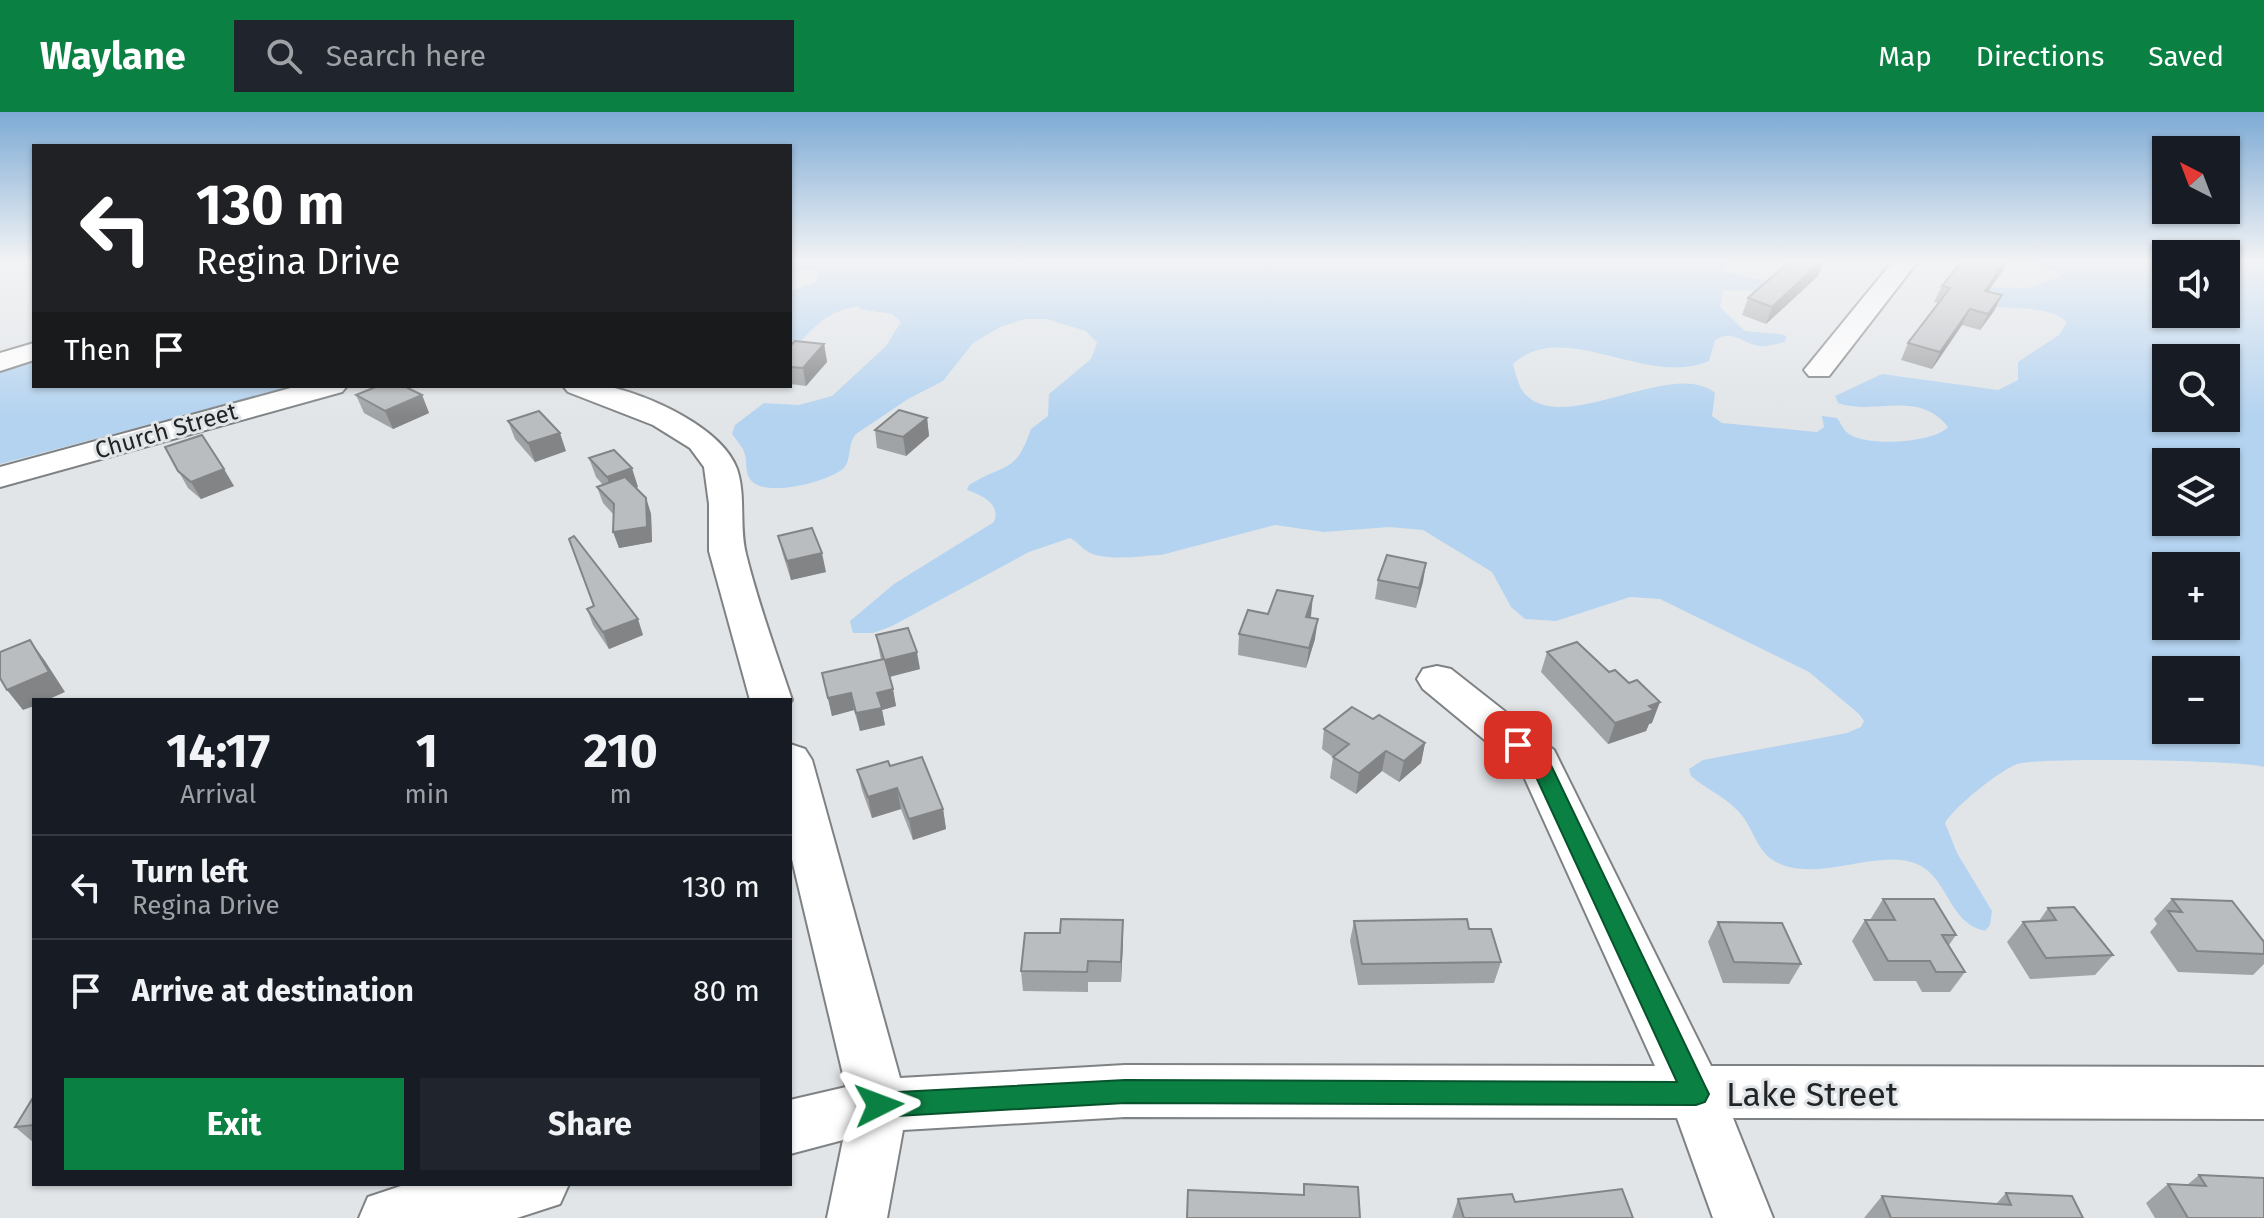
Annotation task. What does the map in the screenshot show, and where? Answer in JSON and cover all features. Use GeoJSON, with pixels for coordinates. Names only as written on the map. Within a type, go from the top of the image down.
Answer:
{"type":"FeatureCollection","features":[{"type":"Feature","properties":{"kind":"street"},"geometry":{"type":"LineString","coordinates":[[1819,370],[1865,313]]}},
{"type":"Feature","properties":{"kind":"street"},"geometry":{"type":"LineString","coordinates":[[0,362],[32,352]]}},
{"type":"Feature","properties":{"kind":"street","name":"Church Street"},"geometry":{"type":"LineString","coordinates":[[0,477],[325,388]]}},
{"type":"Feature","properties":{"kind":"street"},"geometry":{"type":"LineString","coordinates":[[583,388],[664,418],[701,441],[720,467],[726,504],[727,551],[770,698]]}},
{"type":"Feature","properties":{"kind":"street"},"geometry":{"type":"LineString","coordinates":[[1437,679],[1539,761],[1696,1094],[1743,1218]]}},
{"type":"Feature","properties":{"kind":"street"},"geometry":{"type":"LineString","coordinates":[[792,768],[879,1105],[857,1218]]}},
{"type":"Feature","properties":{"kind":"street","name":"Lake Street"},"geometry":{"type":"LineString","coordinates":[[792,1127],[879,1105],[1125,1091],[2264,1093]]}},
{"type":"Feature","properties":{"kind":"street"},"geometry":{"type":"LineString","coordinates":[[389,1218],[530,1186]]}},
{"type":"Feature","properties":{"kind":"shaded area"},"geometry":{"type":"Polygon","coordinates":[[[792,313],[836,313],[792,350],[792,313]]]}},
{"type":"Feature","properties":{"kind":"shaded area"},"geometry":{"type":"Polygon","coordinates":[[[883,313],[1726,313],[1745,331],[1781,334],[1786,336],[1785,342],[1759,346],[1732,336],[1721,337],[1715,340],[1709,361],[1685,367],[1659,366],[1580,350],[1556,348],[1533,351],[1513,364],[1517,379],[1524,393],[1542,404],[1564,407],[1672,384],[1696,385],[1715,393],[1712,416],[1722,423],[1817,432],[1824,427],[1822,416],[1837,418],[1847,432],[1858,438],[1885,442],[1929,437],[1948,427],[1924,409],[1910,406],[1852,406],[1838,403],[1835,396],[1882,374],[1998,390],[2018,380],[2018,362],[2059,335],[2067,322],[2049,313],[2152,313],[2152,328],[2240,328],[2240,313],[2264,313],[2264,767],[2182,761],[2098,760],[2032,762],[2009,768],[1967,799],[1945,823],[1957,853],[1992,911],[1990,925],[1985,931],[1963,919],[1936,879],[1917,864],[1885,860],[1810,869],[1792,868],[1776,862],[1763,851],[1742,815],[1691,776],[1689,769],[1703,760],[1847,733],[1861,727],[1864,721],[1859,714],[1809,672],[1660,599],[1630,597],[1556,621],[1525,619],[1511,607],[1492,572],[1423,530],[1389,527],[1324,532],[1275,525],[1161,555],[1125,557],[1090,553],[1070,538],[1029,552],[892,626],[873,633],[853,633],[850,621],[894,584],[994,522],[992,505],[967,490],[969,485],[1014,461],[1031,429],[1048,416],[1049,394],[1091,359],[1097,343],[1086,331],[1046,319],[1025,319],[1000,327],[973,343],[943,381],[908,399],[856,434],[844,468],[836,473],[811,483],[782,488],[757,485],[750,479],[742,447],[732,434],[735,425],[764,403],[799,405],[832,396],[886,346],[901,322],[892,314],[883,313]]]}},
{"type":"Feature","properties":{"kind":"shaded area"},"geometry":{"type":"Polygon","coordinates":[[[32,362],[32,388],[286,388],[0,464],[0,372],[32,362]]]}},
{"type":"Feature","properties":{"kind":"building"},"geometry":{"type":"Polygon","coordinates":[[[1931,313],[1967,313],[1940,352],[1908,343],[1931,313]]]}},
{"type":"Feature","properties":{"kind":"building"},"geometry":{"type":"Polygon","coordinates":[[[795,341],[824,344],[803,368],[792,367],[792,344],[795,341]]]}},
{"type":"Feature","properties":{"kind":"building"},"geometry":{"type":"Polygon","coordinates":[[[373,388],[408,388],[422,395],[385,411],[356,395],[373,388]]]}},
{"type":"Feature","properties":{"kind":"building"},"geometry":{"type":"Polygon","coordinates":[[[899,410],[927,418],[903,437],[875,430],[899,410]]]}},
{"type":"Feature","properties":{"kind":"building"},"geometry":{"type":"Polygon","coordinates":[[[539,411],[560,433],[528,443],[508,421],[539,411]]]}},
{"type":"Feature","properties":{"kind":"building"},"geometry":{"type":"Polygon","coordinates":[[[202,435],[224,469],[191,482],[178,471],[165,447],[202,435]]]}},
{"type":"Feature","properties":{"kind":"building"},"geometry":{"type":"Polygon","coordinates":[[[614,450],[632,468],[607,477],[589,458],[614,450]]]}},
{"type":"Feature","properties":{"kind":"building"},"geometry":{"type":"Polygon","coordinates":[[[625,477],[646,498],[647,527],[613,532],[614,504],[597,487],[625,477]]]}},
{"type":"Feature","properties":{"kind":"building"},"geometry":{"type":"Polygon","coordinates":[[[812,528],[822,553],[787,561],[778,536],[812,528]]]}},
{"type":"Feature","properties":{"kind":"building"},"geometry":{"type":"Polygon","coordinates":[[[574,536],[638,619],[603,632],[587,609],[594,606],[569,539],[574,536]]]}},
{"type":"Feature","properties":{"kind":"building"},"geometry":{"type":"Polygon","coordinates":[[[1387,555],[1426,563],[1419,588],[1378,580],[1387,555]]]}},
{"type":"Feature","properties":{"kind":"building"},"geometry":{"type":"Polygon","coordinates":[[[1277,590],[1313,596],[1306,617],[1318,619],[1309,648],[1239,634],[1248,610],[1268,614],[1277,590]]]}},
{"type":"Feature","properties":{"kind":"building"},"geometry":{"type":"Polygon","coordinates":[[[908,628],[917,652],[885,660],[893,689],[877,693],[882,708],[856,713],[851,693],[828,698],[822,673],[884,659],[876,635],[908,628]]]}},
{"type":"Feature","properties":{"kind":"building"},"geometry":{"type":"Polygon","coordinates":[[[30,640],[49,672],[7,690],[0,678],[0,652],[30,640]]]}},
{"type":"Feature","properties":{"kind":"building"},"geometry":{"type":"Polygon","coordinates":[[[1577,642],[1609,672],[1615,670],[1629,683],[1637,680],[1660,702],[1649,706],[1654,710],[1615,723],[1547,652],[1577,642]]]}},
{"type":"Feature","properties":{"kind":"building"},"geometry":{"type":"Polygon","coordinates":[[[1352,707],[1373,719],[1379,715],[1425,743],[1404,761],[1386,751],[1359,773],[1333,757],[1349,744],[1324,729],[1352,707]]]}},
{"type":"Feature","properties":{"kind":"building"},"geometry":{"type":"Polygon","coordinates":[[[922,757],[943,809],[909,819],[897,788],[868,797],[857,770],[888,761],[890,766],[922,757]]]}},
{"type":"Feature","properties":{"kind":"building"},"geometry":{"type":"Polygon","coordinates":[[[1883,899],[1934,899],[1956,935],[1942,935],[1965,972],[1936,972],[1930,961],[1888,961],[1865,920],[1895,920],[1883,899]]]}},
{"type":"Feature","properties":{"kind":"building"},"geometry":{"type":"Polygon","coordinates":[[[2172,899],[2232,901],[2264,942],[2264,954],[2197,951],[2168,911],[2182,912],[2172,899]]]}},
{"type":"Feature","properties":{"kind":"building"},"geometry":{"type":"Polygon","coordinates":[[[2074,907],[2113,955],[2046,958],[2023,922],[2056,920],[2048,908],[2074,907]]]}},
{"type":"Feature","properties":{"kind":"building"},"geometry":{"type":"Polygon","coordinates":[[[1061,919],[1123,920],[1121,962],[1088,961],[1087,972],[1021,971],[1025,933],[1060,933],[1061,919]]]}},
{"type":"Feature","properties":{"kind":"building"},"geometry":{"type":"Polygon","coordinates":[[[1467,919],[1469,929],[1491,929],[1501,962],[1362,964],[1354,921],[1467,919]]]}},
{"type":"Feature","properties":{"kind":"building"},"geometry":{"type":"Polygon","coordinates":[[[1718,922],[1782,923],[1801,964],[1734,962],[1718,922]]]}},
{"type":"Feature","properties":{"kind":"building"},"geometry":{"type":"Polygon","coordinates":[[[32,1099],[32,1125],[15,1127],[32,1099]]]}},
{"type":"Feature","properties":{"kind":"building"},"geometry":{"type":"Polygon","coordinates":[[[2199,1175],[2264,1178],[2264,1218],[2188,1218],[2168,1184],[2206,1186],[2199,1175]]]}},
{"type":"Feature","properties":{"kind":"building"},"geometry":{"type":"Polygon","coordinates":[[[1304,1184],[1358,1187],[1360,1218],[1187,1218],[1188,1190],[1304,1195],[1304,1184]]]}},
{"type":"Feature","properties":{"kind":"building"},"geometry":{"type":"Polygon","coordinates":[[[1622,1189],[1633,1218],[1464,1218],[1458,1199],[1512,1194],[1515,1202],[1622,1189]]]}},
{"type":"Feature","properties":{"kind":"building"},"geometry":{"type":"Polygon","coordinates":[[[2006,1193],[2072,1196],[2083,1218],[1891,1218],[1882,1196],[2011,1205],[2006,1193]]]}},
{"type":"Feature","properties":{"kind":"route"},"geometry":{"type":"LineString","coordinates":[[879,1105],[1125,1091],[1696,1094],[1539,761],[1518,745]]}}]}
